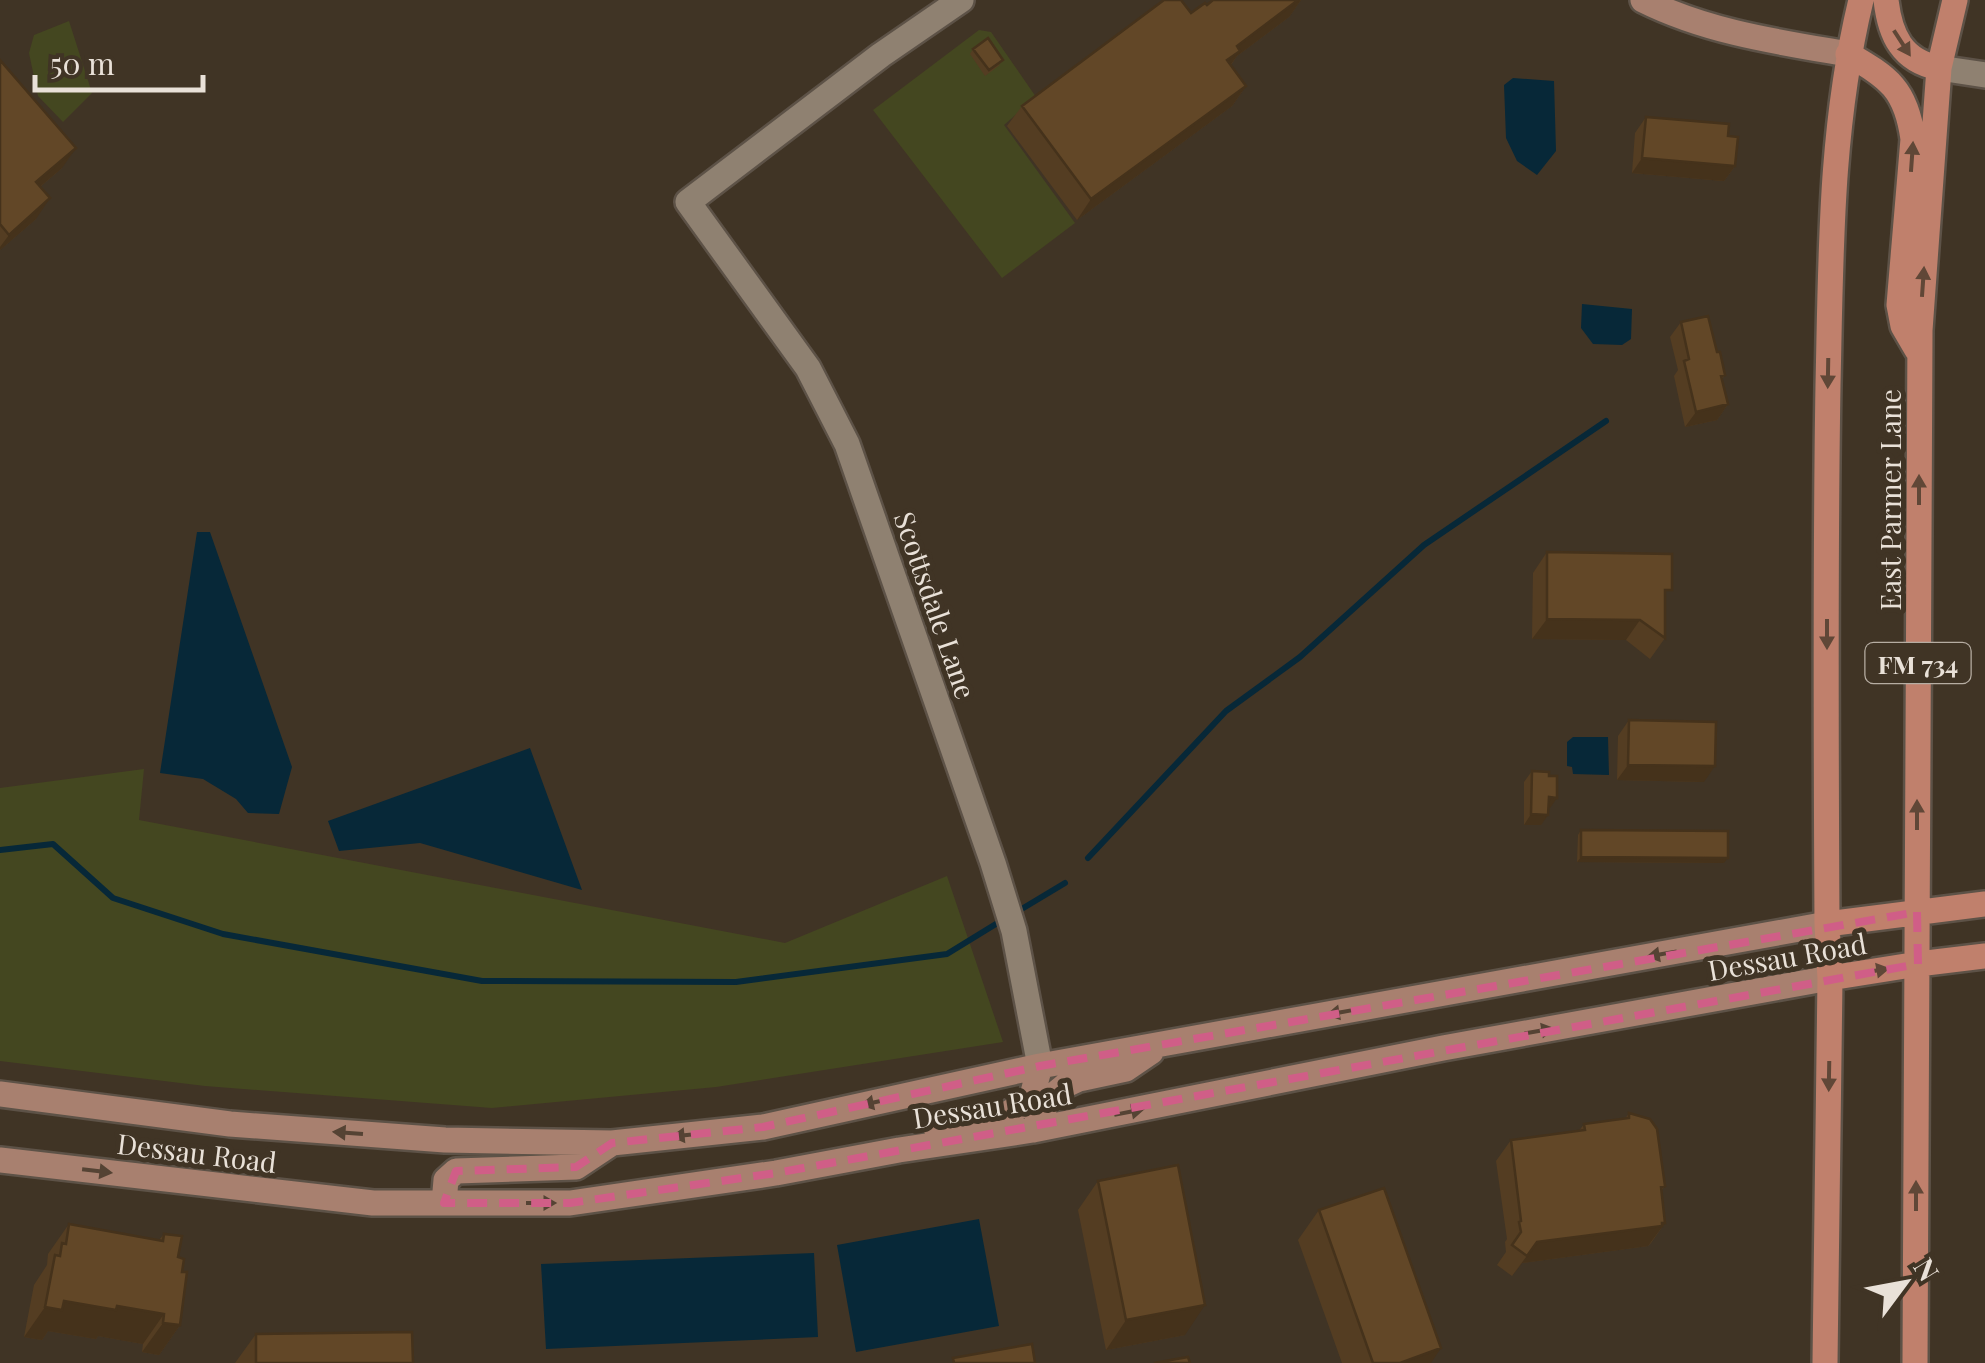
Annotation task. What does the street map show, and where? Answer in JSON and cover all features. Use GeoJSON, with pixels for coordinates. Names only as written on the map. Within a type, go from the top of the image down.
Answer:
{"type":"FeatureCollection","features":[{"type":"Feature","properties":{"kind":"main road"},"geometry":{"type":"LineString","coordinates":[[1643,0],[1698,23],[1848,54],[1889,80],[1910,116],[1912,150],[1899,305],[1903,326],[1920,354]]}},
{"type":"Feature","properties":{"kind":"main road","name":"FM 734"},"geometry":{"type":"LineString","coordinates":[[1825,1363],[1830,978],[1826,498],[1832,193],[1848,54],[1861,0]]}},
{"type":"Feature","properties":{"kind":"main road"},"geometry":{"type":"LineString","coordinates":[[1886,0],[1888,21],[1909,57],[1939,68]]}},
{"type":"Feature","properties":{"kind":"main road","name":"East Parmer Lane"},"geometry":{"type":"LineString","coordinates":[[1915,1363],[1920,354],[1939,68],[1955,0]]}},
{"type":"Feature","properties":{"kind":"main road","name":"Dessau Road"},"geometry":{"type":"LineString","coordinates":[[0,1094],[230,1124],[445,1140],[612,1142],[762,1127],[1040,1066],[1827,924],[1985,904]]}},
{"type":"Feature","properties":{"kind":"main road","name":"Dessau Road"},"geometry":{"type":"LineString","coordinates":[[0,1160],[373,1203],[570,1204],[1033,1130],[1443,1048],[1830,978],[1985,956]]}},
{"type":"Feature","properties":{"kind":"main road"},"geometry":{"type":"LineString","coordinates":[[1033,1130],[1049,1100],[1066,1085],[1126,1070],[1164,1044]]}},
{"type":"Feature","properties":{"kind":"main road"},"geometry":{"type":"LineString","coordinates":[[899,1150],[929,1129],[1005,1115],[1030,1100],[1040,1066]]}},
{"type":"Feature","properties":{"kind":"main road"},"geometry":{"type":"LineString","coordinates":[[444,1203],[446,1180],[456,1171],[576,1167],[612,1142]]}},
{"type":"Feature","properties":{"kind":"street","name":"Scottsdale Lane"},"geometry":{"type":"LineString","coordinates":[[961,0],[881,55],[688,202],[808,368],[848,444],[993,862],[1014,932],[1040,1066]]}},
{"type":"Feature","properties":{"kind":"street"},"geometry":{"type":"LineString","coordinates":[[1939,68],[1985,75]]}},
{"type":"Feature","properties":{"kind":"highlighted area"},"geometry":{"type":"Polygon","coordinates":[[[1917,912],[1918,964],[776,1173],[570,1203],[444,1203],[456,1171],[576,1167],[612,1143],[763,1127],[1040,1066],[1917,912]]]}},
{"type":"Feature","properties":{"kind":"green space"},"geometry":{"type":"Polygon","coordinates":[[[69,21],[92,93],[63,122],[38,96],[29,53],[34,35],[69,21]]]}},
{"type":"Feature","properties":{"kind":"green space"},"geometry":{"type":"Polygon","coordinates":[[[979,30],[991,32],[1036,97],[1004,125],[1075,223],[1002,278],[873,110],[979,30]]]}},
{"type":"Feature","properties":{"kind":"green space"},"geometry":{"type":"Polygon","coordinates":[[[144,769],[139,820],[785,943],[947,876],[1003,1042],[716,1087],[492,1108],[205,1086],[0,1061],[0,788],[144,769]]]}},
{"type":"Feature","properties":{"kind":"water"},"geometry":{"type":"Polygon","coordinates":[[[1513,78],[1554,81],[1556,151],[1537,175],[1517,161],[1506,138],[1504,85],[1513,78]]]}},
{"type":"Feature","properties":{"kind":"water"},"geometry":{"type":"Polygon","coordinates":[[[1582,304],[1632,309],[1631,339],[1622,345],[1593,344],[1581,328],[1582,304]]]}},
{"type":"Feature","properties":{"kind":"water"},"geometry":{"type":"Polygon","coordinates":[[[197,532],[210,532],[292,767],[279,814],[248,813],[236,799],[203,779],[160,773],[197,532]]]}},
{"type":"Feature","properties":{"kind":"water"},"geometry":{"type":"Polygon","coordinates":[[[1573,737],[1608,737],[1609,775],[1573,774],[1572,767],[1567,766],[1567,742],[1573,737]]]}},
{"type":"Feature","properties":{"kind":"water"},"geometry":{"type":"Polygon","coordinates":[[[530,748],[582,890],[420,843],[339,851],[328,821],[530,748]]]}},
{"type":"Feature","properties":{"kind":"water"},"geometry":{"type":"Polygon","coordinates":[[[979,1219],[999,1326],[856,1352],[837,1245],[979,1219]]]}},
{"type":"Feature","properties":{"kind":"water"},"geometry":{"type":"Polygon","coordinates":[[[814,1253],[818,1337],[546,1349],[541,1264],[814,1253]]]}},
{"type":"Feature","properties":{"kind":"building"},"geometry":{"type":"Polygon","coordinates":[[[1164,0],[1181,0],[1191,13],[1213,0],[1298,0],[1237,46],[1240,51],[1227,60],[1246,86],[1091,199],[1022,106],[1164,0]]]}},
{"type":"Feature","properties":{"kind":"building"},"geometry":{"type":"Polygon","coordinates":[[[988,38],[1003,60],[989,70],[973,49],[988,38]]]}},
{"type":"Feature","properties":{"kind":"building"},"geometry":{"type":"Polygon","coordinates":[[[0,60],[76,148],[36,182],[50,198],[9,235],[0,224],[0,60]]]}},
{"type":"Feature","properties":{"kind":"building"},"geometry":{"type":"Polygon","coordinates":[[[1646,117],[1729,124],[1728,136],[1738,137],[1735,166],[1642,158],[1646,117]]]}},
{"type":"Feature","properties":{"kind":"building"},"geometry":{"type":"Polygon","coordinates":[[[1708,316],[1720,352],[1728,404],[1696,412],[1684,361],[1689,359],[1681,322],[1708,316]]]}},
{"type":"Feature","properties":{"kind":"building"},"geometry":{"type":"Polygon","coordinates":[[[1547,552],[1672,554],[1672,590],[1665,590],[1665,638],[1640,620],[1547,619],[1547,552]]]}},
{"type":"Feature","properties":{"kind":"building"},"geometry":{"type":"Polygon","coordinates":[[[1629,720],[1716,722],[1715,766],[1628,765],[1629,720]]]}},
{"type":"Feature","properties":{"kind":"building"},"geometry":{"type":"Polygon","coordinates":[[[1532,771],[1557,776],[1557,798],[1549,797],[1548,815],[1531,814],[1532,771]]]}},
{"type":"Feature","properties":{"kind":"building"},"geometry":{"type":"Polygon","coordinates":[[[1581,830],[1728,831],[1728,858],[1581,857],[1581,830]]]}},
{"type":"Feature","properties":{"kind":"building"},"geometry":{"type":"Polygon","coordinates":[[[1629,1113],[1650,1119],[1657,1129],[1665,1186],[1661,1187],[1665,1223],[1537,1242],[1527,1256],[1512,1245],[1521,1232],[1521,1221],[1511,1140],[1585,1130],[1584,1124],[1629,1118],[1629,1113]]]}},
{"type":"Feature","properties":{"kind":"building"},"geometry":{"type":"Polygon","coordinates":[[[1178,1165],[1205,1305],[1126,1320],[1098,1181],[1178,1165]]]}},
{"type":"Feature","properties":{"kind":"building"},"geometry":{"type":"Polygon","coordinates":[[[1384,1188],[1441,1348],[1400,1363],[1373,1363],[1319,1210],[1384,1188]]]}},
{"type":"Feature","properties":{"kind":"building"},"geometry":{"type":"Polygon","coordinates":[[[69,1224],[163,1241],[164,1234],[182,1236],[178,1257],[184,1259],[182,1272],[187,1272],[180,1325],[163,1323],[164,1314],[117,1306],[116,1310],[64,1301],[62,1310],[45,1307],[55,1255],[60,1256],[62,1243],[66,1244],[69,1224]]]}},
{"type":"Feature","properties":{"kind":"building"},"geometry":{"type":"Polygon","coordinates":[[[412,1332],[413,1363],[256,1363],[256,1334],[412,1332]]]}},
{"type":"Feature","properties":{"kind":"building"},"geometry":{"type":"Polygon","coordinates":[[[1032,1344],[1035,1363],[954,1363],[953,1358],[1032,1344]]]}},
{"type":"Feature","properties":{"kind":"building"},"geometry":{"type":"Polygon","coordinates":[[[1188,1357],[1190,1363],[1154,1363],[1188,1357]]]}},
{"type":"Feature","properties":{"kind":"waterway"},"geometry":{"type":"LineString","coordinates":[[1088,858],[1226,711],[1300,657],[1424,545],[1606,421]]}},
{"type":"Feature","properties":{"kind":"waterway"},"geometry":{"type":"LineString","coordinates":[[0,850],[53,844],[113,898],[223,934],[482,981],[736,982],[947,954],[1004,919]]}},
{"type":"Feature","properties":{"kind":"waterway"},"geometry":{"type":"LineString","coordinates":[[1015,913],[1065,883]]}}]}
